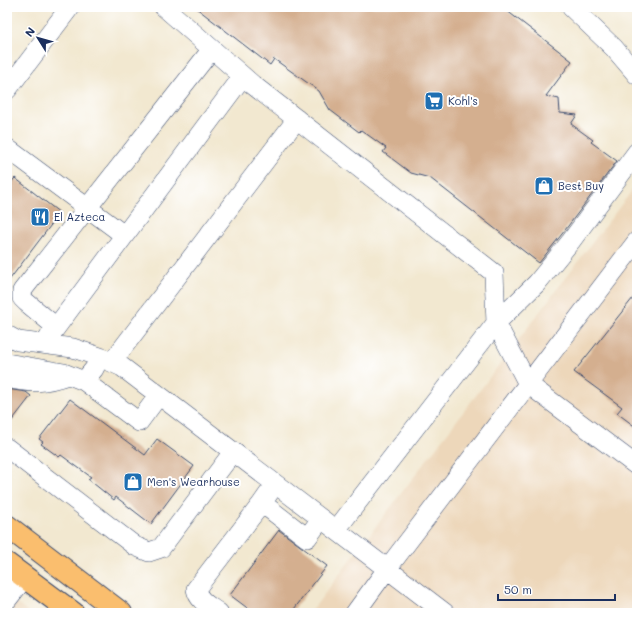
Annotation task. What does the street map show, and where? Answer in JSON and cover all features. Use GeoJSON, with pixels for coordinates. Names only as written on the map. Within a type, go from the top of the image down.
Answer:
{"type":"FeatureCollection","features":[{"type":"Feature","properties":{"kind":"main road"},"geometry":{"type":"LineString","coordinates":[[7,526],[120,613]]}},
{"type":"Feature","properties":{"kind":"main road"},"geometry":{"type":"LineString","coordinates":[[7,564],[73,613]]}},
{"type":"Feature","properties":{"kind":"lane"},"geometry":{"type":"LineString","coordinates":[[7,90],[70,7]]}},
{"type":"Feature","properties":{"kind":"lane"},"geometry":{"type":"LineString","coordinates":[[164,7],[243,76],[494,273],[496,323],[528,384],[637,466]]}},
{"type":"Feature","properties":{"kind":"lane"},"geometry":{"type":"LineString","coordinates":[[571,7],[614,48],[637,76]]}},
{"type":"Feature","properties":{"kind":"lane"},"geometry":{"type":"LineString","coordinates":[[56,327],[22,298],[22,291],[212,50]]}},
{"type":"Feature","properties":{"kind":"lane"},"geometry":{"type":"LineString","coordinates":[[43,344],[243,76]]}},
{"type":"Feature","properties":{"kind":"lane"},"geometry":{"type":"LineString","coordinates":[[7,378],[37,383],[77,378],[94,369],[106,360],[297,119]]}},
{"type":"Feature","properties":{"kind":"lane"},"geometry":{"type":"LineString","coordinates":[[7,148],[124,235]]}},
{"type":"Feature","properties":{"kind":"lane"},"geometry":{"type":"LineString","coordinates":[[262,503],[307,538],[329,525],[496,323],[537,283],[572,240],[637,152]]}},
{"type":"Feature","properties":{"kind":"lane"},"geometry":{"type":"LineString","coordinates":[[355,613],[637,241]]}},
{"type":"Feature","properties":{"kind":"lane"},"geometry":{"type":"LineString","coordinates":[[7,335],[18,341],[73,348],[122,367],[445,613]]}},
{"type":"Feature","properties":{"kind":"lane"},"geometry":{"type":"LineString","coordinates":[[7,363],[38,367],[77,378],[139,422],[159,395]]}},
{"type":"Feature","properties":{"kind":"lane"},"geometry":{"type":"LineString","coordinates":[[7,448],[135,546],[149,552],[162,548],[233,452]]}},
{"type":"Feature","properties":{"kind":"lane"},"geometry":{"type":"LineString","coordinates":[[219,613],[200,599],[196,589],[275,484]]}},
{"type":"Feature","properties":{"kind":"lane"},"geometry":{"type":"LineString","coordinates":[[7,600],[25,577]]}},
{"type":"Feature","properties":{"kind":"shaded area"},"geometry":{"type":"Polygon","coordinates":[[[637,184],[637,613],[310,613],[637,184]]]}},
{"type":"Feature","properties":{"kind":"shaded area"},"geometry":{"type":"Polygon","coordinates":[[[7,596],[30,613],[7,613],[7,596]]]}},
{"type":"Feature","properties":{"kind":"building","name":"Kohl's"},"geometry":{"type":"Polygon","coordinates":[[[195,7],[502,7],[572,61],[546,96],[559,99],[560,113],[577,115],[571,124],[593,140],[591,142],[617,161],[539,263],[430,178],[411,173],[383,152],[386,148],[361,130],[359,132],[330,110],[319,91],[274,59],[270,65],[195,7]]]}},
{"type":"Feature","properties":{"kind":"building"},"geometry":{"type":"Polygon","coordinates":[[[15,178],[60,213],[7,283],[7,187],[15,178]]]}},
{"type":"Feature","properties":{"kind":"building"},"geometry":{"type":"Polygon","coordinates":[[[637,293],[637,428],[617,413],[622,407],[574,372],[637,293]]]}},
{"type":"Feature","properties":{"kind":"building"},"geometry":{"type":"Polygon","coordinates":[[[7,389],[26,392],[31,396],[7,427],[7,389]]]}},
{"type":"Feature","properties":{"kind":"building"},"geometry":{"type":"Polygon","coordinates":[[[70,399],[145,455],[157,439],[194,466],[151,524],[116,497],[114,500],[88,479],[91,477],[61,455],[59,457],[41,444],[43,442],[39,439],[70,399]]]}},
{"type":"Feature","properties":{"kind":"building"},"geometry":{"type":"Polygon","coordinates":[[[279,530],[327,566],[291,613],[254,613],[230,595],[279,530]]]}},
{"type":"Feature","properties":{"kind":"place","name":"Kohl's"},"geometry":{"type":"Point","coordinates":[434,101]}},
{"type":"Feature","properties":{"kind":"place","name":"Best Buy"},"geometry":{"type":"Point","coordinates":[544,186]}},
{"type":"Feature","properties":{"kind":"place","name":"El Azteca"},"geometry":{"type":"Point","coordinates":[40,217]}},
{"type":"Feature","properties":{"kind":"place","name":"Men's Wearhouse"},"geometry":{"type":"Point","coordinates":[133,482]}}]}
